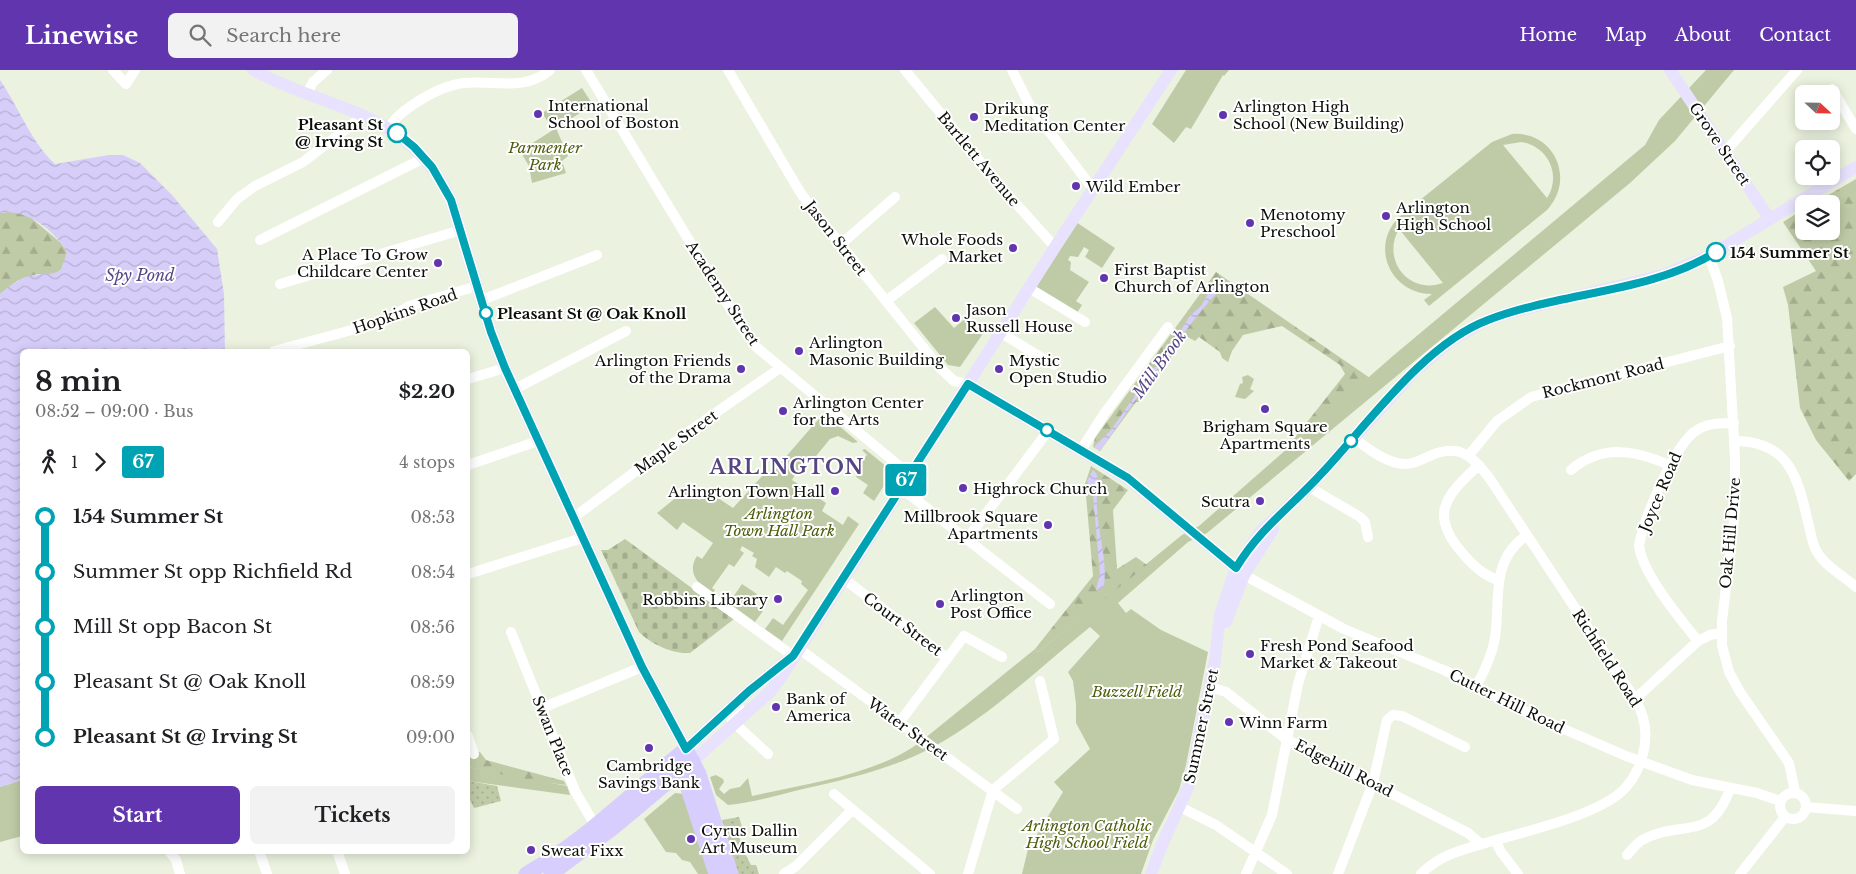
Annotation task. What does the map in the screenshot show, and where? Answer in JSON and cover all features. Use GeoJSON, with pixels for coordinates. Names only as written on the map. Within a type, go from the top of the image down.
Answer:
{"type":"FeatureCollection","features":[{"type":"Feature","properties":{"kind":"highway"},"geometry":{"type":"LineString","coordinates":[[552,874],[684,755]]}},
{"type":"Feature","properties":{"kind":"highway"},"geometry":{"type":"LineString","coordinates":[[684,755],[716,874]]}},
{"type":"Feature","properties":{"kind":"highway"},"geometry":{"type":"LineString","coordinates":[[684,755],[731,874]]}},
{"type":"Feature","properties":{"kind":"highway"},"geometry":{"type":"LineString","coordinates":[[526,874],[599,831]]}},
{"type":"Feature","properties":{"kind":"main road"},"geometry":{"type":"LineString","coordinates":[[253,70],[389,128],[414,147],[446,188],[505,368],[684,755]]}},
{"type":"Feature","properties":{"kind":"main road","name":"Grove Street"},"geometry":{"type":"LineString","coordinates":[[1670,70],[1769,218]]}},
{"type":"Feature","properties":{"kind":"main road"},"geometry":{"type":"LineString","coordinates":[[684,755],[735,724],[771,691],[1168,71]]}},
{"type":"Feature","properties":{"kind":"main road","name":"Summer Street"},"geometry":{"type":"LineString","coordinates":[[1151,874],[1189,785],[1197,756],[1215,660],[1240,572],[1289,507],[1415,371],[1452,340],[1473,326],[1512,312],[1663,275],[1709,256],[1769,218],[1856,168]]}},
{"type":"Feature","properties":{"kind":"main road"},"geometry":{"type":"LineString","coordinates":[[968,384],[1128,478],[1240,572]]}},
{"type":"Feature","properties":{"kind":"main road"},"geometry":{"type":"LineString","coordinates":[[684,755],[749,691],[796,652]]}},
{"type":"Feature","properties":{"kind":"street"},"geometry":{"type":"LineString","coordinates":[[113,70],[126,84],[135,70]]}},
{"type":"Feature","properties":{"kind":"street"},"geometry":{"type":"LineString","coordinates":[[307,94],[313,82],[327,70]]}},
{"type":"Feature","properties":{"kind":"street"},"geometry":{"type":"LineString","coordinates":[[389,128],[399,114],[426,96],[443,88],[469,83],[518,84],[539,78],[550,70]]}},
{"type":"Feature","properties":{"kind":"street","name":"Academy Street"},"geometry":{"type":"LineString","coordinates":[[586,70],[739,323],[755,346],[910,474]]}},
{"type":"Feature","properties":{"kind":"street","name":"Jason Street"},"geometry":{"type":"LineString","coordinates":[[728,70],[800,192],[939,367],[954,381],[968,384]]}},
{"type":"Feature","properties":{"kind":"street","name":"Bartlett Avenue"},"geometry":{"type":"LineString","coordinates":[[905,70],[997,183],[1055,247]]}},
{"type":"Feature","properties":{"kind":"street"},"geometry":{"type":"LineString","coordinates":[[1012,70],[1030,106],[1093,189]]}},
{"type":"Feature","properties":{"kind":"street"},"geometry":{"type":"LineString","coordinates":[[1725,152],[1797,70]]}},
{"type":"Feature","properties":{"kind":"street"},"geometry":{"type":"LineString","coordinates":[[1840,102],[1856,129]]}},
{"type":"Feature","properties":{"kind":"street"},"geometry":{"type":"LineString","coordinates":[[218,222],[237,199],[254,186],[303,162],[363,116]]}},
{"type":"Feature","properties":{"kind":"street"},"geometry":{"type":"LineString","coordinates":[[260,240],[424,158]]}},
{"type":"Feature","properties":{"kind":"street"},"geometry":{"type":"LineString","coordinates":[[841,244],[895,197]]}},
{"type":"Feature","properties":{"kind":"street"},"geometry":{"type":"LineString","coordinates":[[280,284],[461,230]]}},
{"type":"Feature","properties":{"kind":"street"},"geometry":{"type":"LineString","coordinates":[[482,300],[597,254]]}},
{"type":"Feature","properties":{"kind":"street","name":"Oak Hill Drive"},"geometry":{"type":"LineString","coordinates":[[1709,256],[1718,281],[1727,318],[1734,423],[1735,511],[1721,633],[1723,651],[1732,678],[1786,759],[1790,767],[1795,792]]}},
{"type":"Feature","properties":{"kind":"street"},"geometry":{"type":"LineString","coordinates":[[886,302],[942,259]]}},
{"type":"Feature","properties":{"kind":"street","name":"Hopkins Road"},"geometry":{"type":"LineString","coordinates":[[281,349],[385,321],[409,306],[477,286]]}},
{"type":"Feature","properties":{"kind":"street"},"geometry":{"type":"LineString","coordinates":[[1030,288],[1085,322]]}},
{"type":"Feature","properties":{"kind":"street"},"geometry":{"type":"LineString","coordinates":[[1081,450],[1104,414],[1168,327]]}},
{"type":"Feature","properties":{"kind":"street"},"geometry":{"type":"LineString","coordinates":[[515,388],[626,331]]}},
{"type":"Feature","properties":{"kind":"street"},"geometry":{"type":"LineString","coordinates":[[1001,333],[1054,365]]}},
{"type":"Feature","properties":{"kind":"street","name":"Rockmont Road"},"geometry":{"type":"LineString","coordinates":[[1469,455],[1502,417],[1531,397],[1730,346]]}},
{"type":"Feature","properties":{"kind":"street"},"geometry":{"type":"LineString","coordinates":[[470,378],[505,368]]}},
{"type":"Feature","properties":{"kind":"street","name":"Maple Street"},"geometry":{"type":"LineString","coordinates":[[574,518],[690,430],[780,368]]}},
{"type":"Feature","properties":{"kind":"street","name":"Joyce Road"},"geometry":{"type":"LineString","coordinates":[[1698,641],[1644,564],[1640,550],[1641,537],[1670,465],[1681,444],[1697,429],[1710,424],[1734,423]]}},
{"type":"Feature","properties":{"kind":"street"},"geometry":{"type":"LineString","coordinates":[[967,540],[1048,431]]}},
{"type":"Feature","properties":{"kind":"street"},"geometry":{"type":"LineString","coordinates":[[1354,438],[1370,451],[1404,464],[1445,451],[1469,455]]}},
{"type":"Feature","properties":{"kind":"street"},"geometry":{"type":"LineString","coordinates":[[470,464],[538,441]]}},
{"type":"Feature","properties":{"kind":"street"},"geometry":{"type":"LineString","coordinates":[[1734,441],[1764,445],[1786,460],[1803,499],[1815,548],[1827,565],[1856,587]]}},
{"type":"Feature","properties":{"kind":"street"},"geometry":{"type":"LineString","coordinates":[[1571,470],[1589,457],[1619,451],[1640,454],[1670,465]]}},
{"type":"Feature","properties":{"kind":"street","name":"Richfield Road"},"geometry":{"type":"LineString","coordinates":[[1421,874],[1443,858],[1481,844],[1568,818],[1604,803],[1626,787],[1641,762],[1645,747],[1645,725],[1636,699],[1479,464],[1469,455]]}},
{"type":"Feature","properties":{"kind":"street"},"geometry":{"type":"LineString","coordinates":[[1479,464],[1448,499],[1444,510],[1444,524],[1458,548],[1477,568],[1486,575],[1498,580]]}},
{"type":"Feature","properties":{"kind":"street"},"geometry":{"type":"LineString","coordinates":[[1309,487],[1365,522],[1368,537]]}},
{"type":"Feature","properties":{"kind":"street"},"geometry":{"type":"LineString","coordinates":[[901,488],[1050,604]]}},
{"type":"Feature","properties":{"kind":"street"},"geometry":{"type":"LineString","coordinates":[[1477,685],[1489,659],[1494,640],[1498,580],[1508,556],[1519,541],[1527,535]]}},
{"type":"Feature","properties":{"kind":"street"},"geometry":{"type":"LineString","coordinates":[[470,573],[582,538]]}},
{"type":"Feature","properties":{"kind":"street","name":"Cutter Hill Road"},"geometry":{"type":"LineString","coordinates":[[1240,572],[1319,616],[1477,685],[1549,723],[1641,762],[1692,780],[1757,793],[1780,801]]}},
{"type":"Feature","properties":{"kind":"street","name":"Court Street"},"geometry":{"type":"LineString","coordinates":[[843,578],[947,658],[900,723]]}},
{"type":"Feature","properties":{"kind":"street","name":"Water Street"},"geometry":{"type":"LineString","coordinates":[[697,587],[900,723],[1017,809]]}},
{"type":"Feature","properties":{"kind":"street"},"geometry":{"type":"LineString","coordinates":[[1246,874],[1272,815],[1284,764],[1286,739],[1304,662],[1319,616]]}},
{"type":"Feature","properties":{"kind":"street","name":"Swan Place"},"geometry":{"type":"LineString","coordinates":[[511,632],[576,793],[599,831]]}},
{"type":"Feature","properties":{"kind":"street"},"geometry":{"type":"LineString","coordinates":[[1636,699],[1698,641],[1710,635],[1721,633]]}},
{"type":"Feature","properties":{"kind":"street"},"geometry":{"type":"LineString","coordinates":[[947,658],[964,636],[1002,657]]}},
{"type":"Feature","properties":{"kind":"street"},"geometry":{"type":"LineString","coordinates":[[542,708],[642,667]]}},
{"type":"Feature","properties":{"kind":"street"},"geometry":{"type":"LineString","coordinates":[[968,874],[993,790],[1054,740],[1040,681]]}},
{"type":"Feature","properties":{"kind":"street","name":"Edgehill Road"},"geometry":{"type":"LineString","coordinates":[[1210,687],[1226,692],[1286,739],[1468,833],[1481,844]]}},
{"type":"Feature","properties":{"kind":"street"},"geometry":{"type":"LineString","coordinates":[[749,691],[743,702],[731,716],[735,724],[768,754]]}},
{"type":"Feature","properties":{"kind":"street"},"geometry":{"type":"LineString","coordinates":[[1338,874],[1373,783],[1388,720],[1393,715],[1402,716],[1465,747]]}},
{"type":"Feature","properties":{"kind":"street"},"geometry":{"type":"LineString","coordinates":[[470,742],[474,754]]}},
{"type":"Feature","properties":{"kind":"street"},"geometry":{"type":"LineString","coordinates":[[1627,855],[1644,839],[1669,831],[1695,828],[1709,821],[1722,808],[1730,789]]}},
{"type":"Feature","properties":{"kind":"street"},"geometry":{"type":"LineString","coordinates":[[1795,792],[1802,796],[1806,807],[1799,818],[1790,819],[1785,817],[1780,811],[1780,801],[1784,795],[1795,792]]}},
{"type":"Feature","properties":{"kind":"street"},"geometry":{"type":"LineString","coordinates":[[834,794],[930,874]]}},
{"type":"Feature","properties":{"kind":"street"},"geometry":{"type":"LineString","coordinates":[[1806,807],[1856,811]]}},
{"type":"Feature","properties":{"kind":"street"},"geometry":{"type":"LineString","coordinates":[[1180,808],[1216,826],[1287,874]]}},
{"type":"Feature","properties":{"kind":"street"},"geometry":{"type":"LineString","coordinates":[[786,874],[804,859],[852,810]]}},
{"type":"Feature","properties":{"kind":"street"},"geometry":{"type":"LineString","coordinates":[[1740,874],[1785,817]]}},
{"type":"Feature","properties":{"kind":"street"},"geometry":{"type":"LineString","coordinates":[[1495,840],[1501,852],[1518,874]]}},
{"type":"Feature","properties":{"kind":"street"},"geometry":{"type":"LineString","coordinates":[[171,854],[176,860],[180,874]]}},
{"type":"Feature","properties":{"kind":"street"},"geometry":{"type":"LineString","coordinates":[[260,854],[267,874]]}},
{"type":"Feature","properties":{"kind":"street"},"geometry":{"type":"LineString","coordinates":[[339,854],[345,874]]}},
{"type":"Feature","properties":{"kind":"green space"},"geometry":{"type":"Polygon","coordinates":[[[1186,70],[1229,70],[1223,75],[1191,129],[1186,127],[1174,143],[1152,124],[1186,70]]]}},
{"type":"Feature","properties":{"kind":"green space"},"geometry":{"type":"Polygon","coordinates":[[[1706,70],[1734,70],[1675,141],[1630,183],[1207,533],[1188,542],[1118,603],[1126,613],[1131,609],[1161,630],[1208,652],[1186,765],[1179,790],[1153,840],[1141,874],[1022,874],[1028,849],[1063,792],[1054,782],[1090,749],[1076,723],[1073,681],[1068,672],[1100,636],[1090,627],[1014,691],[974,721],[954,735],[917,755],[869,772],[756,801],[728,805],[716,795],[710,777],[716,775],[723,779],[724,782],[719,789],[724,794],[730,789],[740,787],[748,778],[752,796],[861,771],[901,754],[919,743],[1035,649],[1038,652],[1182,535],[1199,526],[1394,355],[1645,145],[1659,120],[1706,70]]]}},
{"type":"Feature","properties":{"kind":"green space","name":"Parmenter Park"},"geometry":{"type":"Polygon","coordinates":[[[582,88],[593,105],[556,128],[568,156],[562,161],[566,173],[532,183],[529,166],[520,151],[553,130],[542,113],[582,88]]]}},
{"type":"Feature","properties":{"kind":"green space"},"geometry":{"type":"Polygon","coordinates":[[[1512,134],[1527,135],[1539,140],[1556,159],[1560,172],[1560,185],[1556,198],[1547,210],[1429,306],[1424,300],[1432,294],[1418,292],[1405,286],[1396,278],[1389,267],[1385,255],[1390,229],[1399,217],[1492,142],[1512,134]],[[1521,142],[1503,145],[1547,198],[1553,180],[1550,163],[1539,149],[1521,142]],[[1399,229],[1394,241],[1394,252],[1396,263],[1402,272],[1409,279],[1419,284],[1443,283],[1399,229]]]}},
{"type":"Feature","properties":{"kind":"green space"},"geometry":{"type":"Polygon","coordinates":[[[1856,179],[1856,474],[1849,481],[1816,440],[1800,408],[1788,305],[1783,287],[1816,271],[1795,240],[1840,240],[1840,195],[1828,195],[1856,179]]]}},
{"type":"Feature","properties":{"kind":"green space"},"geometry":{"type":"Polygon","coordinates":[[[13,211],[29,216],[61,243],[67,252],[61,270],[53,275],[37,274],[17,281],[0,294],[0,213],[13,211]]]}},
{"type":"Feature","properties":{"kind":"green space"},"geometry":{"type":"Polygon","coordinates":[[[1795,215],[1795,240],[1783,222],[1795,215]]]}},
{"type":"Feature","properties":{"kind":"green space"},"geometry":{"type":"Polygon","coordinates":[[[1073,220],[1115,248],[1102,268],[1085,257],[1089,250],[1084,247],[1078,257],[1070,256],[1068,260],[1071,262],[1070,270],[1089,282],[1076,301],[1082,305],[1075,316],[1030,288],[1073,220]]]}},
{"type":"Feature","properties":{"kind":"green space"},"geometry":{"type":"Polygon","coordinates":[[[1216,272],[1370,378],[1285,450],[1345,374],[1340,365],[1282,326],[1243,335],[1232,351],[1228,362],[1222,358],[1220,352],[1199,337],[1195,341],[1186,336],[1139,402],[1136,402],[1100,451],[1093,447],[1095,438],[1216,272]]]}},
{"type":"Feature","properties":{"kind":"green space"},"geometry":{"type":"Polygon","coordinates":[[[935,307],[954,328],[967,317],[982,335],[960,367],[948,365],[914,323],[935,307]]]}},
{"type":"Feature","properties":{"kind":"green space"},"geometry":{"type":"Polygon","coordinates":[[[1248,375],[1254,379],[1250,389],[1254,391],[1245,399],[1235,397],[1240,384],[1243,383],[1242,377],[1248,375]]]}},
{"type":"Feature","properties":{"kind":"green space","name":"Arlington Town Hall Park"},"geometry":{"type":"Polygon","coordinates":[[[824,413],[858,442],[853,443],[838,436],[830,439],[812,461],[806,457],[792,480],[826,503],[822,511],[843,525],[848,516],[859,524],[782,641],[765,629],[773,618],[783,625],[808,590],[801,584],[802,581],[787,571],[785,573],[776,567],[769,577],[755,567],[757,559],[752,556],[754,553],[742,546],[740,550],[744,553],[734,567],[729,564],[712,588],[715,590],[712,594],[699,583],[693,573],[693,568],[697,556],[702,559],[713,543],[683,522],[677,530],[657,513],[689,487],[699,500],[712,494],[733,508],[764,474],[776,468],[824,413]]]}},
{"type":"Feature","properties":{"kind":"green space"},"geometry":{"type":"Polygon","coordinates":[[[865,449],[893,472],[874,501],[863,493],[868,485],[856,477],[857,472],[855,470],[867,455],[862,450],[865,449]]]}},
{"type":"Feature","properties":{"kind":"green space"},"geometry":{"type":"Polygon","coordinates":[[[1091,466],[1128,490],[1113,510],[1117,569],[1136,557],[1147,565],[1038,652],[1035,649],[1093,576],[1085,484],[1091,466]]]}},
{"type":"Feature","properties":{"kind":"green space"},"geometry":{"type":"Polygon","coordinates":[[[625,539],[734,619],[690,653],[669,650],[644,636],[639,632],[601,550],[608,550],[625,539]]]}},
{"type":"Feature","properties":{"kind":"green space"},"geometry":{"type":"Polygon","coordinates":[[[742,584],[757,594],[751,603],[763,611],[755,622],[729,603],[742,584]]]}},
{"type":"Feature","properties":{"kind":"green space"},"geometry":{"type":"Polygon","coordinates":[[[470,750],[480,752],[486,760],[564,781],[566,785],[533,781],[470,767],[470,750]]]}},
{"type":"Feature","properties":{"kind":"green space"},"geometry":{"type":"Polygon","coordinates":[[[470,767],[567,786],[570,795],[470,781],[470,767]]]}},
{"type":"Feature","properties":{"kind":"green space"},"geometry":{"type":"Polygon","coordinates":[[[20,781],[20,837],[0,842],[0,787],[20,781]]]}},
{"type":"Feature","properties":{"kind":"green space"},"geometry":{"type":"Polygon","coordinates":[[[470,781],[497,786],[501,801],[474,808],[470,800],[470,781]]]}},
{"type":"Feature","properties":{"kind":"green space"},"geometry":{"type":"Polygon","coordinates":[[[675,793],[684,794],[709,874],[698,874],[690,862],[682,860],[676,853],[666,852],[644,819],[675,793]]]}},
{"type":"Feature","properties":{"kind":"green space"},"geometry":{"type":"Polygon","coordinates":[[[739,817],[743,830],[739,834],[742,847],[751,865],[756,865],[759,874],[738,874],[722,820],[739,817]]]}},
{"type":"Feature","properties":{"kind":"water","name":"Spy Pond"},"geometry":{"type":"Polygon","coordinates":[[[0,80],[32,135],[55,164],[109,155],[123,155],[140,163],[172,195],[217,249],[224,294],[225,349],[20,349],[20,781],[0,787],[0,294],[24,278],[61,270],[67,252],[55,236],[38,222],[20,214],[0,213],[0,80]]]}},
{"type":"Feature","properties":{"kind":"water","name":"Mill Brook"},"geometry":{"type":"Polygon","coordinates":[[[1221,279],[1228,285],[1217,293],[1184,333],[1100,451],[1094,447],[1111,430],[1160,359],[1173,344],[1189,317],[1201,306],[1210,290],[1221,279]]]}},
{"type":"Feature","properties":{"kind":"water"},"geometry":{"type":"Polygon","coordinates":[[[1093,470],[1098,478],[1097,507],[1105,575],[1104,586],[1099,590],[1096,590],[1100,574],[1093,495],[1087,481],[1093,470]]]}},
{"type":"Feature","properties":{"kind":"bus line","name":"67"},"geometry":{"type":"LineString","coordinates":[[397,133],[414,147],[443,182],[451,200],[491,332],[505,368],[642,667],[686,749],[749,691],[793,656],[968,384],[1128,478],[1236,568],[1260,532],[1309,487],[1415,371],[1452,340],[1473,326],[1512,312],[1663,275],[1716,252]]}},
{"type":"Feature","properties":{"kind":"place","name":"International School of Boston"},"geometry":{"type":"Point","coordinates":[538,114]}},
{"type":"Feature","properties":{"kind":"place","name":"Arlington High School (New Building)"},"geometry":{"type":"Point","coordinates":[1223,115]}},
{"type":"Feature","properties":{"kind":"place","name":"Drikung Meditation Center"},"geometry":{"type":"Point","coordinates":[974,117]}},
{"type":"Feature","properties":{"kind":"place","name":"Pleasant St @ Irving St"},"geometry":{"type":"Point","coordinates":[397,133]}},
{"type":"Feature","properties":{"kind":"place","name":"Wild Ember"},"geometry":{"type":"Point","coordinates":[1076,186]}},
{"type":"Feature","properties":{"kind":"place","name":"Arlington High School"},"geometry":{"type":"Point","coordinates":[1386,216]}},
{"type":"Feature","properties":{"kind":"place","name":"Menotomy Preschool"},"geometry":{"type":"Point","coordinates":[1250,223]}},
{"type":"Feature","properties":{"kind":"place","name":"Whole Foods Market"},"geometry":{"type":"Point","coordinates":[1013,248]}},
{"type":"Feature","properties":{"kind":"place","name":"154 Summer St"},"geometry":{"type":"Point","coordinates":[1716,252]}},
{"type":"Feature","properties":{"kind":"place","name":"A Place To Grow Childcare Center"},"geometry":{"type":"Point","coordinates":[438,263]}},
{"type":"Feature","properties":{"kind":"place","name":"First Baptist Church of Arlington"},"geometry":{"type":"Point","coordinates":[1104,278]}},
{"type":"Feature","properties":{"kind":"place","name":"Pleasant St @ Oak Knoll"},"geometry":{"type":"Point","coordinates":[486,313]}},
{"type":"Feature","properties":{"kind":"place","name":"Jason Russell House"},"geometry":{"type":"Point","coordinates":[956,318]}},
{"type":"Feature","properties":{"kind":"place","name":"Arlington Masonic Building"},"geometry":{"type":"Point","coordinates":[799,351]}},
{"type":"Feature","properties":{"kind":"place","name":"Arlington Friends of the Drama"},"geometry":{"type":"Point","coordinates":[741,369]}},
{"type":"Feature","properties":{"kind":"place","name":"Mystic Open Studio"},"geometry":{"type":"Point","coordinates":[999,369]}},
{"type":"Feature","properties":{"kind":"place","name":"Brigham Square Apartments"},"geometry":{"type":"Point","coordinates":[1265,409]}},
{"type":"Feature","properties":{"kind":"place","name":"Arlington Center for the Arts"},"geometry":{"type":"Point","coordinates":[783,411]}},
{"type":"Feature","properties":{"kind":"place","name":"Highrock Church"},"geometry":{"type":"Point","coordinates":[963,488]}},
{"type":"Feature","properties":{"kind":"place","name":"Arlington Town Hall"},"geometry":{"type":"Point","coordinates":[835,491]}},
{"type":"Feature","properties":{"kind":"place","name":"Scutra"},"geometry":{"type":"Point","coordinates":[1260,501]}},
{"type":"Feature","properties":{"kind":"place","name":"Millbrook Square Apartments"},"geometry":{"type":"Point","coordinates":[1048,525]}},
{"type":"Feature","properties":{"kind":"place","name":"Robbins Library"},"geometry":{"type":"Point","coordinates":[778,599]}},
{"type":"Feature","properties":{"kind":"place","name":"Arlington Post Office"},"geometry":{"type":"Point","coordinates":[940,604]}},
{"type":"Feature","properties":{"kind":"place","name":"Fresh Pond Seafood Market & Takeout"},"geometry":{"type":"Point","coordinates":[1250,654]}},
{"type":"Feature","properties":{"kind":"place","name":"Bank of America"},"geometry":{"type":"Point","coordinates":[776,707]}},
{"type":"Feature","properties":{"kind":"place","name":"Winn Farm"},"geometry":{"type":"Point","coordinates":[1229,722]}},
{"type":"Feature","properties":{"kind":"place","name":"Cambridge Savings Bank"},"geometry":{"type":"Point","coordinates":[649,748]}},
{"type":"Feature","properties":{"kind":"place","name":"Cyrus Dallin Art Museum"},"geometry":{"type":"Point","coordinates":[691,839]}},
{"type":"Feature","properties":{"kind":"place","name":"Sweat Fixx"},"geometry":{"type":"Point","coordinates":[531,850]}},
{"type":"Feature","properties":{"kind":"district","name":"ARLINGTON"},"geometry":{"type":"Point","coordinates":[787,467]}},
{"type":"Feature","properties":{"kind":"park label","name":"Buzzell Field"},"geometry":{"type":"Point","coordinates":[1137,691]}},
{"type":"Feature","properties":{"kind":"park label","name":"Arlington Catholic High School Field"},"geometry":{"type":"Point","coordinates":[1087,834]}}]}
